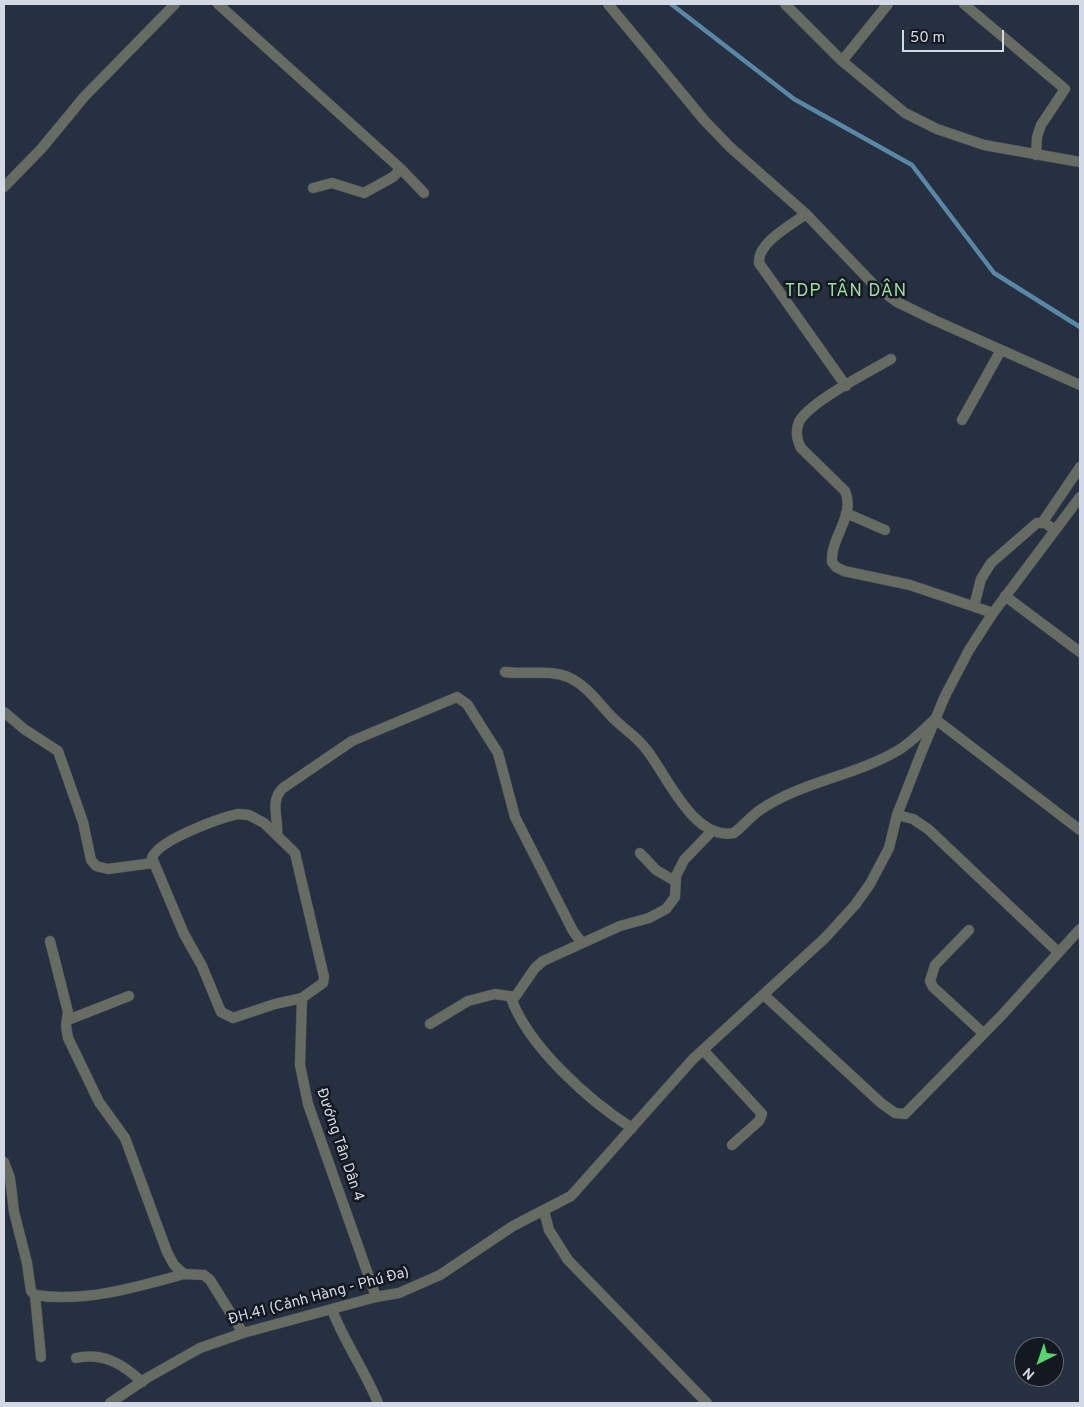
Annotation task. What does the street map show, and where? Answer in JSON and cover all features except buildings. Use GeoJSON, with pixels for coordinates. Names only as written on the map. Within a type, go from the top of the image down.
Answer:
{"type":"FeatureCollection","features":[{"type":"Feature","properties":{"kind":"street"},"geometry":{"type":"LineString","coordinates":[[4,187],[42,148],[84,98],[175,4]]}},
{"type":"Feature","properties":{"kind":"street"},"geometry":{"type":"LineString","coordinates":[[218,4],[401,169],[424,193]]}},
{"type":"Feature","properties":{"kind":"street"},"geometry":{"type":"LineString","coordinates":[[608,4],[704,120],[730,147],[806,214],[874,286],[887,296],[934,320],[1080,385]]}},
{"type":"Feature","properties":{"kind":"street"},"geometry":{"type":"LineString","coordinates":[[785,4],[842,61],[905,114],[984,145],[1080,162]]}},
{"type":"Feature","properties":{"kind":"street"},"geometry":{"type":"LineString","coordinates":[[842,61],[888,4]]}},
{"type":"Feature","properties":{"kind":"street"},"geometry":{"type":"LineString","coordinates":[[964,4],[1065,89],[1041,125],[1037,137],[1036,155]]}},
{"type":"Feature","properties":{"kind":"street"},"geometry":{"type":"LineString","coordinates":[[313,188],[332,183],[364,193],[393,177],[401,169]]}},
{"type":"Feature","properties":{"kind":"street"},"geometry":{"type":"LineString","coordinates":[[806,214],[768,244],[759,257],[759,263],[846,386]]}},
{"type":"Feature","properties":{"kind":"street"},"geometry":{"type":"LineString","coordinates":[[962,420],[1000,350]]}},
{"type":"Feature","properties":{"kind":"street"},"geometry":{"type":"LineString","coordinates":[[891,359],[812,407],[798,423],[797,440],[801,448],[845,491],[848,498],[846,513],[831,559],[836,567],[856,574],[910,585],[993,613]]}},
{"type":"Feature","properties":{"kind":"street"},"geometry":{"type":"LineString","coordinates":[[1042,523],[1080,467]]}},
{"type":"Feature","properties":{"kind":"street","name":"ĐH.41 (Cảnh Hàng - Phú Đa)"},"geometry":{"type":"LineString","coordinates":[[110,1403],[200,1348],[243,1333],[376,1297],[399,1293],[422,1284],[440,1275],[513,1226],[560,1203],[578,1190],[693,1059],[704,1052],[825,938],[855,905],[882,863],[893,837],[898,815],[935,719],[965,658],[1005,596],[1080,497]]}},
{"type":"Feature","properties":{"kind":"street"},"geometry":{"type":"LineString","coordinates":[[846,513],[886,530]]}},
{"type":"Feature","properties":{"kind":"street"},"geometry":{"type":"LineString","coordinates":[[974,606],[981,579],[991,563],[1034,525],[1045,523],[1055,530]]}},
{"type":"Feature","properties":{"kind":"street"},"geometry":{"type":"LineString","coordinates":[[1005,596],[1080,652]]}},
{"type":"Feature","properties":{"kind":"street"},"geometry":{"type":"LineString","coordinates":[[504,672],[538,672],[559,675],[585,687],[613,718],[646,748],[663,771],[676,797],[711,832],[734,833],[760,810],[772,803],[817,783],[878,761],[898,751],[935,719],[1080,830]]}},
{"type":"Feature","properties":{"kind":"street"},"geometry":{"type":"LineString","coordinates":[[278,835],[275,800],[276,794],[282,788],[352,741],[457,697],[467,704],[498,753],[515,817],[582,943]]}},
{"type":"Feature","properties":{"kind":"street"},"geometry":{"type":"LineString","coordinates":[[4,712],[58,751],[82,822],[91,860],[96,866],[108,869],[153,863]]}},
{"type":"Feature","properties":{"kind":"street"},"geometry":{"type":"LineString","coordinates":[[238,814],[258,819],[278,835],[295,853],[324,977],[323,983],[302,998],[275,1004],[239,1017],[225,1016],[221,1012],[202,966],[184,934],[153,863],[154,853],[170,842],[238,814]]}},
{"type":"Feature","properties":{"kind":"street"},"geometry":{"type":"LineString","coordinates":[[898,815],[913,819],[928,829],[1058,952]]}},
{"type":"Feature","properties":{"kind":"street"},"geometry":{"type":"LineString","coordinates":[[511,998],[521,990],[530,974],[543,961],[620,926],[649,918],[662,912],[675,897],[675,881],[684,860],[711,832]]}},
{"type":"Feature","properties":{"kind":"street"},"geometry":{"type":"LineString","coordinates":[[640,852],[656,870],[675,881]]}},
{"type":"Feature","properties":{"kind":"street"},"geometry":{"type":"LineString","coordinates":[[764,995],[881,1102],[900,1114],[909,1111],[1080,929]]}},
{"type":"Feature","properties":{"kind":"street"},"geometry":{"type":"LineString","coordinates":[[969,930],[935,965],[930,981],[933,987],[983,1033]]}},
{"type":"Feature","properties":{"kind":"street"},"geometry":{"type":"LineString","coordinates":[[50,941],[68,1012],[68,1038],[99,1102],[125,1138],[167,1252],[174,1265],[184,1274]]}},
{"type":"Feature","properties":{"kind":"street"},"geometry":{"type":"LineString","coordinates":[[430,1024],[468,1001],[495,994],[511,998]]}},
{"type":"Feature","properties":{"kind":"street"},"geometry":{"type":"LineString","coordinates":[[68,1020],[128,996]]}},
{"type":"Feature","properties":{"kind":"street","name":"Đướng Tân Dân 4"},"geometry":{"type":"LineString","coordinates":[[302,998],[300,1065],[308,1104],[376,1297]]}},
{"type":"Feature","properties":{"kind":"street"},"geometry":{"type":"LineString","coordinates":[[511,998],[516,1013],[523,1024],[562,1072],[595,1103],[632,1128]]}},
{"type":"Feature","properties":{"kind":"street"},"geometry":{"type":"LineString","coordinates":[[704,1052],[762,1114],[759,1121],[732,1146]]}},
{"type":"Feature","properties":{"kind":"street"},"geometry":{"type":"LineString","coordinates":[[4,1162],[10,1178],[14,1212],[27,1263],[31,1291],[35,1295],[37,1332],[41,1357]]}},
{"type":"Feature","properties":{"kind":"street"},"geometry":{"type":"LineString","coordinates":[[544,1211],[549,1230],[568,1260],[707,1403]]}},
{"type":"Feature","properties":{"kind":"street"},"geometry":{"type":"LineString","coordinates":[[35,1295],[58,1297],[116,1292],[184,1274],[204,1275],[210,1280],[243,1333]]}},
{"type":"Feature","properties":{"kind":"street"},"geometry":{"type":"LineString","coordinates":[[332,1310],[343,1336],[360,1364],[378,1403]]}},
{"type":"Feature","properties":{"kind":"street"},"geometry":{"type":"LineString","coordinates":[[76,1358],[93,1356],[114,1361],[142,1382]]}},
{"type":"Feature","properties":{"kind":"waterway"},"geometry":{"type":"LineString","coordinates":[[671,4],[794,99],[912,165],[994,273],[1080,327]]}},
{"type":"Feature","properties":{"kind":"district","name":"TDP TÂN DÂN"},"geometry":{"type":"Point","coordinates":[846,292]}}]}
